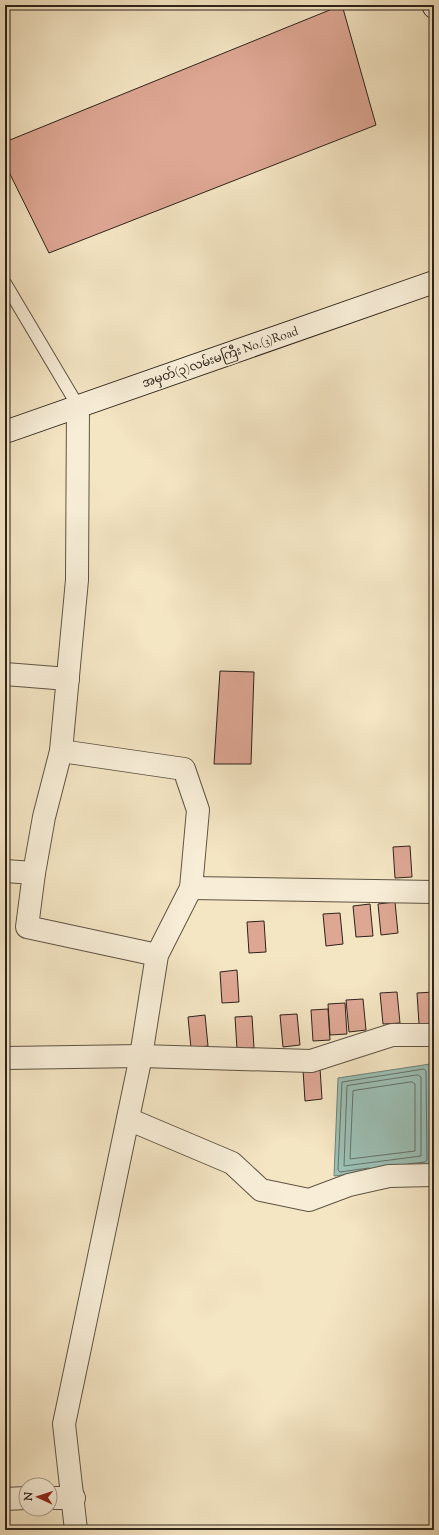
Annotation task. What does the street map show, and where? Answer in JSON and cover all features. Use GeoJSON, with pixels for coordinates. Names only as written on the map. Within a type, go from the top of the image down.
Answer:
{"type":"FeatureCollection","features":[{"type":"Feature","properties":{"kind":"street","name":"အမှတ်(၃)လမ်းမကြီး No.(3)Road"},"geometry":{"type":"LineString","coordinates":[[5,432],[434,282]]}},
{"type":"Feature","properties":{"kind":"street"},"geometry":{"type":"LineString","coordinates":[[78,406],[77,580],[61,751],[44,817],[34,873],[27,927],[157,954]]}},
{"type":"Feature","properties":{"kind":"street"},"geometry":{"type":"LineString","coordinates":[[5,674],[68,679]]}},
{"type":"Feature","properties":{"kind":"street"},"geometry":{"type":"LineString","coordinates":[[61,751],[184,769],[198,810],[191,888],[157,954],[141,1056],[64,1424],[74,1498],[76,1530]]}},
{"type":"Feature","properties":{"kind":"street"},"geometry":{"type":"LineString","coordinates":[[5,871],[34,873]]}},
{"type":"Feature","properties":{"kind":"street"},"geometry":{"type":"LineString","coordinates":[[191,888],[434,892]]}},
{"type":"Feature","properties":{"kind":"street"},"geometry":{"type":"LineString","coordinates":[[5,1058],[141,1056],[311,1061],[392,1035],[434,1035]]}},
{"type":"Feature","properties":{"kind":"street"},"geometry":{"type":"LineString","coordinates":[[128,1119],[232,1163],[261,1190],[309,1200],[349,1185],[389,1176],[434,1175]]}},
{"type":"Feature","properties":{"kind":"street"},"geometry":{"type":"LineString","coordinates":[[5,1498],[18,1498]]}},
{"type":"Feature","properties":{"kind":"street"},"geometry":{"type":"LineString","coordinates":[[58,1498],[74,1498]]}},
{"type":"Feature","properties":{"kind":"lane"},"geometry":{"type":"LineString","coordinates":[[5,283],[78,406]]}},
{"type":"Feature","properties":{"kind":"water"},"geometry":{"type":"Polygon","coordinates":[[[430,1064],[431,1165],[334,1176],[338,1078],[430,1064]]]}},
{"type":"Feature","properties":{"kind":"building"},"geometry":{"type":"Polygon","coordinates":[[[342,5],[376,125],[49,253],[5,164],[5,142],[342,5]]]}},
{"type":"Feature","properties":{"kind":"building"},"geometry":{"type":"Polygon","coordinates":[[[220,671],[254,672],[251,764],[214,764],[220,671]]]}},
{"type":"Feature","properties":{"kind":"building"},"geometry":{"type":"Polygon","coordinates":[[[410,846],[412,877],[395,878],[393,847],[410,846]]]}},
{"type":"Feature","properties":{"kind":"building"},"geometry":{"type":"Polygon","coordinates":[[[395,902],[398,933],[381,935],[378,904],[395,902]]]}},
{"type":"Feature","properties":{"kind":"building"},"geometry":{"type":"Polygon","coordinates":[[[370,904],[373,936],[356,937],[353,906],[370,904]]]}},
{"type":"Feature","properties":{"kind":"building"},"geometry":{"type":"Polygon","coordinates":[[[340,913],[343,944],[326,946],[323,914],[340,913]]]}},
{"type":"Feature","properties":{"kind":"building"},"geometry":{"type":"Polygon","coordinates":[[[264,921],[266,952],[249,953],[247,922],[264,921]]]}},
{"type":"Feature","properties":{"kind":"building"},"geometry":{"type":"Polygon","coordinates":[[[237,970],[239,1002],[222,1003],[220,972],[237,970]]]}},
{"type":"Feature","properties":{"kind":"building"},"geometry":{"type":"Polygon","coordinates":[[[397,992],[400,1023],[383,1024],[380,993],[397,992]]]}},
{"type":"Feature","properties":{"kind":"building"},"geometry":{"type":"Polygon","coordinates":[[[434,992],[434,1023],[419,1024],[417,993],[434,992]]]}},
{"type":"Feature","properties":{"kind":"building"},"geometry":{"type":"Polygon","coordinates":[[[363,999],[366,1030],[349,1032],[346,1000],[363,999]]]}},
{"type":"Feature","properties":{"kind":"building"},"geometry":{"type":"Polygon","coordinates":[[[345,1003],[347,1034],[330,1035],[328,1004],[345,1003]]]}},
{"type":"Feature","properties":{"kind":"building"},"geometry":{"type":"Polygon","coordinates":[[[328,1009],[330,1040],[313,1041],[311,1010],[328,1009]]]}},
{"type":"Feature","properties":{"kind":"building"},"geometry":{"type":"Polygon","coordinates":[[[297,1014],[300,1045],[283,1047],[280,1015],[297,1014]]]}},
{"type":"Feature","properties":{"kind":"building"},"geometry":{"type":"Polygon","coordinates":[[[205,1015],[208,1046],[191,1048],[188,1017],[205,1015]]]}},
{"type":"Feature","properties":{"kind":"building"},"geometry":{"type":"Polygon","coordinates":[[[252,1016],[254,1048],[237,1049],[235,1017],[252,1016]]]}},
{"type":"Feature","properties":{"kind":"building"},"geometry":{"type":"Polygon","coordinates":[[[320,1068],[322,1099],[305,1101],[303,1070],[320,1068]]]}}]}
